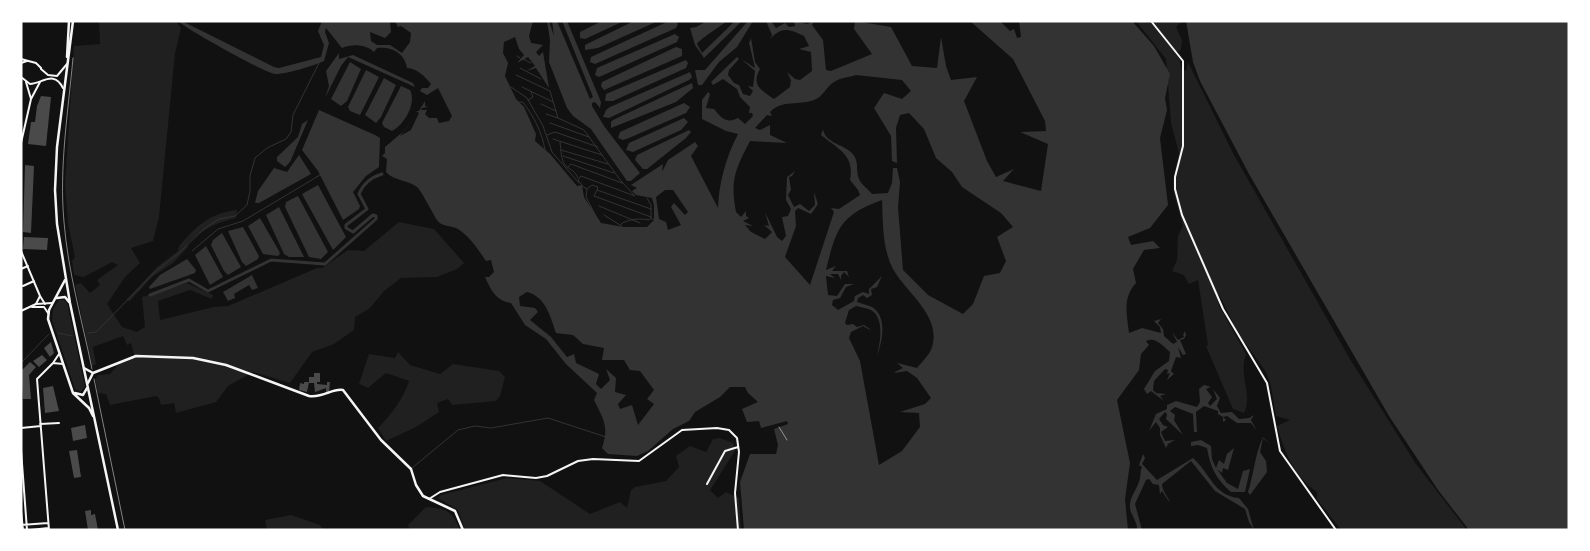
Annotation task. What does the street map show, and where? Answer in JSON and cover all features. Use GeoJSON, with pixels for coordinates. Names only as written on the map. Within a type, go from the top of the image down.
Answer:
{"type":"FeatureCollection","features":[{"type":"Feature","properties":{"kind":"main road"},"geometry":{"type":"LineString","coordinates":[[67,64],[69,21]]}},
{"type":"Feature","properties":{"kind":"main road"},"geometry":{"type":"LineString","coordinates":[[73,21],[63,88],[55,190],[58,238],[118,530]]}},
{"type":"Feature","properties":{"kind":"main road"},"geometry":{"type":"LineString","coordinates":[[65,279],[64,285],[48,314],[73,393],[89,408],[95,421]]}},
{"type":"Feature","properties":{"kind":"main road"},"geometry":{"type":"LineString","coordinates":[[56,299],[65,297],[70,303]]}},
{"type":"Feature","properties":{"kind":"main road"},"geometry":{"type":"LineString","coordinates":[[73,393],[83,395],[93,373],[136,356],[192,358],[226,365],[309,396],[322,396],[342,389],[381,440],[408,466],[419,491],[429,499],[455,511],[463,530]]}},
{"type":"Feature","properties":{"kind":"main road"},"geometry":{"type":"LineString","coordinates":[[84,368],[93,373]]}},
{"type":"Feature","properties":{"kind":"street"},"geometry":{"type":"LineString","coordinates":[[1151,21],[1182,61],[1183,146],[1175,183],[1182,215],[1223,309],[1267,383],[1280,451],[1336,530]]}},
{"type":"Feature","properties":{"kind":"street"},"geometry":{"type":"LineString","coordinates":[[21,59],[36,63],[48,75],[57,76],[67,64]]}},
{"type":"Feature","properties":{"kind":"street"},"geometry":{"type":"LineString","coordinates":[[21,64],[26,61]]}},
{"type":"Feature","properties":{"kind":"street"},"geometry":{"type":"LineString","coordinates":[[21,143],[31,99],[41,80],[41,68]]}},
{"type":"Feature","properties":{"kind":"street"},"geometry":{"type":"LineString","coordinates":[[23,80],[34,84],[41,80],[56,79],[63,88]]}},
{"type":"Feature","properties":{"kind":"street"},"geometry":{"type":"LineString","coordinates":[[23,80],[31,99]]}},
{"type":"Feature","properties":{"kind":"street"},"geometry":{"type":"LineString","coordinates":[[21,250],[45,304]]}},
{"type":"Feature","properties":{"kind":"street"},"geometry":{"type":"LineString","coordinates":[[21,269],[28,266]]}},
{"type":"Feature","properties":{"kind":"street"},"geometry":{"type":"LineString","coordinates":[[23,286],[34,281]]}},
{"type":"Feature","properties":{"kind":"street"},"geometry":{"type":"LineString","coordinates":[[36,304],[40,296]]}},
{"type":"Feature","properties":{"kind":"street"},"geometry":{"type":"LineString","coordinates":[[21,311],[36,304],[54,302]]}},
{"type":"Feature","properties":{"kind":"street"},"geometry":{"type":"LineString","coordinates":[[29,308],[44,307],[48,314]]}},
{"type":"Feature","properties":{"kind":"street"},"geometry":{"type":"LineString","coordinates":[[31,530],[49,529],[37,379],[53,363],[59,353]]}},
{"type":"Feature","properties":{"kind":"street"},"geometry":{"type":"LineString","coordinates":[[53,363],[61,362],[63,365]]}},
{"type":"Feature","properties":{"kind":"street"},"geometry":{"type":"LineString","coordinates":[[21,428],[59,423]]}},
{"type":"Feature","properties":{"kind":"street"},"geometry":{"type":"LineString","coordinates":[[429,499],[440,492],[503,475],[536,478],[547,476],[578,461],[594,459],[639,461],[682,430],[717,428],[729,430],[735,434],[738,447],[735,493],[738,530]]}},
{"type":"Feature","properties":{"kind":"street"},"geometry":{"type":"LineString","coordinates":[[707,484],[725,451],[738,447]]}},
{"type":"Feature","properties":{"kind":"street"},"geometry":{"type":"LineString","coordinates":[[21,450],[27,530]]}},
{"type":"Feature","properties":{"kind":"street"},"geometry":{"type":"LineString","coordinates":[[21,511],[22,530]]}},
{"type":"Feature","properties":{"kind":"street"},"geometry":{"type":"LineString","coordinates":[[22,525],[48,523]]}},
{"type":"Feature","properties":{"kind":"path"},"geometry":{"type":"LineString","coordinates":[[73,58],[63,161],[64,222],[70,267],[125,530]]}},
{"type":"Feature","properties":{"kind":"path"},"geometry":{"type":"LineString","coordinates":[[779,427],[787,440]]}},
{"type":"Feature","properties":{"kind":"shaded area"},"geometry":{"type":"Polygon","coordinates":[[[99,21],[176,21],[181,28],[175,53],[159,217],[153,241],[131,248],[140,263],[125,277],[107,304],[122,327],[137,332],[145,327],[142,297],[187,283],[213,295],[212,299],[190,290],[158,301],[160,320],[214,307],[228,306],[317,268],[322,268],[348,250],[364,251],[399,222],[434,229],[464,263],[457,269],[437,277],[401,278],[384,291],[370,308],[355,317],[354,330],[334,344],[312,352],[290,383],[253,372],[228,386],[216,402],[176,413],[174,403],[161,405],[159,398],[156,396],[110,405],[106,394],[98,393],[95,379],[98,375],[110,374],[118,365],[135,358],[131,343],[127,345],[123,336],[93,347],[96,364],[92,366],[75,285],[81,283],[90,293],[100,285],[97,280],[118,265],[112,262],[84,277],[74,275],[72,261],[75,257],[68,224],[65,184],[74,46],[100,44],[99,21]]]}},
{"type":"Feature","properties":{"kind":"shaded area"},"geometry":{"type":"Polygon","coordinates":[[[178,21],[182,21],[279,68],[321,57],[324,45],[318,31],[322,21],[390,21],[391,32],[385,38],[370,32],[371,41],[377,45],[390,45],[402,53],[410,42],[411,33],[401,26],[398,27],[395,21],[533,21],[529,36],[531,43],[543,45],[536,52],[539,56],[543,52],[549,88],[536,68],[526,71],[535,66],[528,57],[517,63],[524,55],[519,49],[515,37],[504,42],[503,53],[508,63],[505,76],[516,99],[524,107],[536,134],[535,141],[550,154],[577,186],[582,185],[584,197],[601,223],[624,227],[647,227],[654,220],[652,198],[636,195],[632,191],[637,188],[631,185],[663,164],[662,172],[668,160],[695,142],[698,146],[691,156],[718,208],[724,170],[738,134],[726,131],[702,119],[702,100],[708,92],[710,94],[706,108],[714,109],[727,120],[738,118],[745,124],[753,116],[752,113],[749,113],[750,107],[740,97],[737,89],[723,79],[713,85],[711,82],[737,57],[739,59],[729,70],[728,75],[734,83],[739,85],[743,94],[750,96],[753,91],[748,86],[753,87],[755,71],[741,59],[755,68],[749,43],[751,38],[755,62],[760,69],[757,75],[757,83],[761,90],[774,99],[790,87],[791,80],[787,72],[795,79],[800,80],[812,71],[811,52],[799,49],[809,46],[804,36],[785,30],[778,32],[770,39],[772,35],[766,21],[771,21],[776,28],[785,23],[789,27],[795,26],[794,21],[807,24],[814,21],[812,25],[823,40],[826,70],[831,71],[872,54],[854,29],[855,21],[891,27],[912,66],[937,68],[941,37],[946,66],[951,80],[977,77],[964,101],[987,161],[996,177],[1014,169],[1003,181],[1041,191],[1048,144],[1020,132],[1046,131],[1045,121],[1013,59],[970,21],[1000,21],[1010,31],[1014,29],[1017,38],[1021,37],[1019,21],[1132,21],[1154,46],[1170,74],[1165,98],[1167,110],[1160,138],[1168,205],[1150,228],[1128,237],[1131,245],[1153,241],[1160,248],[1144,250],[1133,269],[1136,283],[1129,295],[1126,307],[1129,333],[1142,328],[1161,333],[1160,327],[1154,321],[1161,319],[1158,323],[1163,329],[1164,336],[1173,344],[1177,342],[1172,332],[1178,340],[1184,337],[1185,331],[1184,339],[1180,340],[1186,354],[1183,355],[1178,347],[1181,358],[1176,357],[1171,371],[1174,374],[1167,380],[1170,373],[1167,374],[1168,370],[1165,369],[1154,381],[1153,390],[1156,393],[1166,394],[1160,396],[1164,401],[1151,391],[1147,394],[1144,389],[1155,371],[1169,361],[1170,352],[1156,341],[1146,341],[1149,345],[1141,354],[1139,370],[1117,400],[1130,463],[1125,499],[1128,530],[744,530],[740,482],[750,454],[776,454],[778,445],[774,429],[788,424],[787,421],[761,428],[759,421],[747,422],[742,409],[758,402],[748,393],[745,387],[730,387],[720,397],[695,412],[689,421],[673,429],[648,451],[637,456],[608,454],[602,448],[605,429],[603,418],[594,400],[597,393],[566,364],[546,339],[525,325],[511,303],[501,300],[495,294],[485,277],[489,277],[494,272],[491,260],[486,261],[470,239],[458,229],[439,222],[417,187],[386,172],[387,159],[382,156],[385,153],[385,147],[404,131],[400,136],[411,130],[419,113],[416,111],[419,111],[425,101],[425,106],[428,107],[421,110],[427,110],[425,114],[429,118],[437,118],[439,123],[449,121],[452,116],[438,88],[427,95],[420,91],[422,88],[428,88],[431,84],[417,71],[407,68],[403,58],[392,49],[377,48],[374,52],[367,47],[350,46],[342,48],[326,28],[325,32],[329,43],[324,61],[286,73],[275,74],[243,59],[178,21]],[[856,75],[831,84],[820,97],[814,100],[780,105],[770,112],[772,116],[767,115],[755,128],[760,130],[770,125],[770,135],[787,143],[750,141],[735,175],[734,201],[736,212],[741,217],[746,211],[746,216],[749,218],[743,221],[753,226],[745,225],[751,232],[765,239],[772,232],[764,225],[769,226],[765,212],[777,237],[782,241],[786,236],[782,217],[788,216],[791,209],[786,200],[787,177],[795,171],[789,177],[791,190],[788,195],[794,207],[800,204],[809,211],[815,205],[814,192],[818,204],[811,214],[798,208],[795,211],[796,226],[785,257],[810,285],[834,212],[831,208],[839,209],[860,195],[850,180],[851,171],[848,158],[821,135],[823,129],[827,137],[852,153],[856,159],[859,179],[872,194],[888,193],[892,183],[893,168],[897,168],[900,182],[898,207],[903,270],[928,295],[963,314],[973,304],[984,276],[1000,273],[1006,261],[997,237],[1013,227],[1001,213],[962,187],[952,172],[936,158],[924,129],[909,113],[900,115],[896,128],[897,163],[892,161],[891,136],[874,108],[884,93],[902,99],[911,91],[902,80],[856,75]],[[665,190],[656,197],[659,219],[666,222],[668,230],[681,225],[671,207],[674,203],[685,215],[688,212],[673,190],[665,190]],[[882,200],[857,212],[842,225],[833,244],[826,270],[836,266],[832,271],[847,271],[849,277],[844,272],[841,280],[838,274],[830,274],[835,278],[826,276],[828,295],[837,296],[845,284],[854,284],[846,287],[840,298],[833,300],[832,305],[838,310],[854,301],[855,296],[863,292],[869,294],[869,289],[882,276],[877,287],[871,289],[872,295],[867,298],[863,295],[858,298],[857,302],[872,307],[880,317],[882,337],[877,356],[880,325],[875,314],[869,309],[856,306],[849,310],[845,323],[847,325],[853,324],[857,327],[864,325],[871,330],[863,326],[851,332],[849,338],[860,361],[879,465],[902,451],[920,427],[919,413],[900,412],[925,404],[931,398],[917,378],[907,371],[893,373],[903,368],[897,363],[917,368],[931,350],[934,338],[928,316],[899,278],[889,261],[884,235],[882,200]],[[527,292],[519,297],[520,306],[535,308],[538,312],[530,320],[551,337],[567,357],[574,354],[576,363],[599,374],[596,384],[601,389],[610,380],[606,369],[616,378],[615,392],[626,395],[618,404],[620,409],[632,405],[638,425],[654,404],[647,399],[654,390],[640,371],[630,370],[624,360],[602,360],[604,348],[583,344],[573,335],[556,333],[552,320],[539,298],[527,292]]]}},
{"type":"Feature","properties":{"kind":"shaded area"},"geometry":{"type":"Polygon","coordinates":[[[547,21],[549,21],[554,36],[552,21],[557,21],[590,99],[593,97],[562,21],[567,21],[601,102],[600,108],[595,102],[592,103],[592,106],[604,126],[640,173],[631,181],[627,181],[591,129],[573,116],[567,108],[549,62],[550,40],[547,21]]]}},
{"type":"Feature","properties":{"kind":"shaded area"},"geometry":{"type":"Polygon","coordinates":[[[602,21],[624,21],[585,39],[580,38],[580,32],[602,21]]]}},
{"type":"Feature","properties":{"kind":"shaded area"},"geometry":{"type":"Polygon","coordinates":[[[634,21],[658,21],[598,48],[585,50],[585,45],[634,21]]]}},
{"type":"Feature","properties":{"kind":"shaded area"},"geometry":{"type":"Polygon","coordinates":[[[669,21],[676,21],[678,24],[676,28],[595,64],[590,62],[591,57],[669,21]]]}},
{"type":"Feature","properties":{"kind":"shaded area"},"geometry":{"type":"Polygon","coordinates":[[[707,21],[727,21],[697,44],[702,53],[735,21],[742,21],[704,58],[695,45],[690,28],[707,21]]]}},
{"type":"Feature","properties":{"kind":"shaded area"},"geometry":{"type":"Polygon","coordinates":[[[748,21],[753,21],[737,47],[719,62],[702,85],[698,85],[695,70],[705,70],[748,21]]]}},
{"type":"Feature","properties":{"kind":"shaded area"},"geometry":{"type":"Polygon","coordinates":[[[1136,21],[1182,21],[1176,27],[1182,40],[1181,50],[1175,53],[1180,60],[1181,68],[1186,71],[1188,62],[1234,155],[1350,359],[1416,464],[1467,530],[1341,530],[1317,499],[1317,492],[1302,479],[1291,463],[1277,426],[1290,420],[1276,416],[1271,386],[1266,372],[1238,333],[1219,294],[1217,296],[1219,306],[1246,354],[1244,369],[1246,406],[1244,413],[1233,409],[1206,346],[1208,345],[1198,280],[1189,284],[1184,275],[1172,271],[1177,260],[1178,236],[1183,226],[1174,194],[1173,181],[1179,153],[1171,123],[1166,59],[1136,21]]]}},
{"type":"Feature","properties":{"kind":"shaded area"},"geometry":{"type":"Polygon","coordinates":[[[1186,21],[1569,21],[1569,530],[1469,530],[1438,490],[1389,416],[1249,174],[1200,81],[1193,62],[1186,21]]]}},
{"type":"Feature","properties":{"kind":"shaded area"},"geometry":{"type":"Polygon","coordinates":[[[675,34],[679,37],[677,42],[599,77],[595,75],[597,68],[675,34]]]}},
{"type":"Feature","properties":{"kind":"shaded area"},"geometry":{"type":"Polygon","coordinates":[[[676,47],[682,49],[682,56],[604,90],[601,86],[602,82],[676,47]]]}},
{"type":"Feature","properties":{"kind":"shaded area"},"geometry":{"type":"Polygon","coordinates":[[[339,53],[339,59],[353,55],[413,83],[415,87],[348,57],[341,66],[325,98],[329,86],[326,71],[339,53]]]}},
{"type":"Feature","properties":{"kind":"shaded area"},"geometry":{"type":"Polygon","coordinates":[[[686,60],[688,63],[686,68],[613,101],[605,101],[606,94],[686,60]]]}},
{"type":"Feature","properties":{"kind":"shaded area"},"geometry":{"type":"Polygon","coordinates":[[[350,62],[361,69],[347,101],[341,106],[331,99],[350,62]]]}},
{"type":"Feature","properties":{"kind":"shaded area"},"geometry":{"type":"Polygon","coordinates":[[[366,70],[379,77],[360,115],[350,111],[348,107],[366,70]]]}},
{"type":"Feature","properties":{"kind":"shaded area"},"geometry":{"type":"Polygon","coordinates":[[[690,72],[692,77],[689,80],[609,118],[603,117],[606,110],[610,107],[690,72]]]}},
{"type":"Feature","properties":{"kind":"shaded area"},"geometry":{"type":"Polygon","coordinates":[[[384,78],[396,85],[381,117],[376,123],[365,115],[384,78]]]}},
{"type":"Feature","properties":{"kind":"shaded area"},"geometry":{"type":"Polygon","coordinates":[[[692,83],[693,88],[676,102],[611,128],[613,120],[692,83]]]}},
{"type":"Feature","properties":{"kind":"shaded area"},"geometry":{"type":"Polygon","coordinates":[[[401,86],[410,90],[412,95],[411,107],[405,119],[392,131],[384,127],[382,123],[401,86]]]}},
{"type":"Feature","properties":{"kind":"shaded area"},"geometry":{"type":"Polygon","coordinates":[[[684,103],[690,107],[686,113],[629,138],[623,140],[618,138],[620,132],[684,103]]]}},
{"type":"Feature","properties":{"kind":"shaded area"},"geometry":{"type":"Polygon","coordinates":[[[319,110],[380,138],[379,167],[366,176],[353,192],[360,206],[359,209],[343,220],[318,171],[302,150],[319,110]]]}},
{"type":"Feature","properties":{"kind":"shaded area"},"geometry":{"type":"Polygon","coordinates":[[[684,118],[688,122],[681,130],[633,152],[626,150],[629,143],[684,118]]]}},
{"type":"Feature","properties":{"kind":"shaded area"},"geometry":{"type":"Polygon","coordinates":[[[308,120],[290,162],[285,167],[277,161],[277,157],[298,137],[302,124],[308,120]]]}},
{"type":"Feature","properties":{"kind":"shaded area"},"geometry":{"type":"Polygon","coordinates":[[[689,130],[691,132],[686,138],[647,169],[643,169],[635,160],[637,155],[689,130]]]}},
{"type":"Feature","properties":{"kind":"shaded area"},"geometry":{"type":"Polygon","coordinates":[[[299,155],[311,174],[259,203],[255,203],[258,191],[274,168],[287,172],[299,155]]]}},
{"type":"Feature","properties":{"kind":"shaded area"},"geometry":{"type":"Polygon","coordinates":[[[318,185],[346,237],[333,250],[302,194],[318,185]]]}},
{"type":"Feature","properties":{"kind":"shaded area"},"geometry":{"type":"Polygon","coordinates":[[[298,196],[328,252],[321,259],[309,257],[285,207],[286,202],[298,196]]]}},
{"type":"Feature","properties":{"kind":"shaded area"},"geometry":{"type":"Polygon","coordinates":[[[279,207],[304,257],[289,257],[284,254],[266,215],[279,207]]]}},
{"type":"Feature","properties":{"kind":"shaded area"},"geometry":{"type":"Polygon","coordinates":[[[237,210],[236,218],[216,224],[198,235],[187,244],[188,247],[173,263],[152,277],[130,301],[126,300],[157,267],[178,251],[179,246],[198,226],[218,214],[237,210]]]}},
{"type":"Feature","properties":{"kind":"shaded area"},"geometry":{"type":"Polygon","coordinates":[[[260,218],[279,251],[280,254],[278,256],[263,254],[248,226],[260,218]]]}},
{"type":"Feature","properties":{"kind":"shaded area"},"geometry":{"type":"Polygon","coordinates":[[[243,227],[259,256],[258,259],[246,266],[242,262],[228,231],[243,227]]]}},
{"type":"Feature","properties":{"kind":"shaded area"},"geometry":{"type":"Polygon","coordinates":[[[222,233],[241,267],[228,275],[224,271],[211,245],[213,240],[222,233]]]}},
{"type":"Feature","properties":{"kind":"shaded area"},"geometry":{"type":"Polygon","coordinates":[[[206,246],[223,277],[210,285],[195,255],[206,246]]]}},
{"type":"Feature","properties":{"kind":"shaded area"},"geometry":{"type":"Polygon","coordinates":[[[187,259],[196,270],[195,273],[150,289],[149,287],[160,275],[187,259]]]}},
{"type":"Feature","properties":{"kind":"shaded area"},"geometry":{"type":"Polygon","coordinates":[[[252,275],[258,288],[252,290],[249,285],[234,294],[235,298],[228,301],[223,292],[252,275]]]}},
{"type":"Feature","properties":{"kind":"shaded area"},"geometry":{"type":"Polygon","coordinates":[[[59,300],[64,300],[67,303],[85,386],[81,392],[75,389],[52,320],[53,309],[59,300]]]}},
{"type":"Feature","properties":{"kind":"shaded area"},"geometry":{"type":"Polygon","coordinates":[[[398,352],[410,365],[440,374],[453,364],[499,371],[505,377],[500,396],[496,401],[452,405],[448,399],[437,403],[439,412],[416,427],[386,441],[378,428],[404,394],[409,381],[386,373],[368,388],[359,384],[369,354],[395,358],[398,352]]]}},
{"type":"Feature","properties":{"kind":"shaded area"},"geometry":{"type":"Polygon","coordinates":[[[1204,385],[1211,387],[1206,389],[1212,397],[1208,403],[1210,406],[1217,399],[1213,389],[1220,398],[1217,406],[1221,413],[1232,412],[1239,419],[1249,418],[1254,415],[1251,420],[1257,431],[1251,423],[1237,423],[1227,416],[1223,417],[1218,414],[1218,411],[1204,406],[1196,412],[1197,432],[1194,432],[1193,414],[1175,407],[1170,411],[1175,415],[1174,420],[1183,435],[1166,419],[1167,414],[1165,412],[1159,419],[1163,425],[1168,427],[1161,432],[1165,441],[1175,440],[1168,444],[1166,448],[1160,435],[1160,428],[1156,422],[1149,431],[1156,414],[1167,409],[1167,405],[1176,401],[1197,407],[1200,402],[1199,389],[1204,385]]]}},
{"type":"Feature","properties":{"kind":"shaded area"},"geometry":{"type":"Polygon","coordinates":[[[1263,437],[1271,445],[1263,438],[1260,452],[1266,461],[1267,472],[1250,495],[1248,492],[1263,437]]]}},
{"type":"Feature","properties":{"kind":"shaded area"},"geometry":{"type":"Polygon","coordinates":[[[720,438],[733,443],[735,451],[710,490],[718,498],[726,492],[739,498],[741,530],[465,530],[458,510],[438,498],[441,495],[507,478],[540,481],[590,514],[620,502],[627,508],[631,490],[635,487],[666,481],[679,467],[676,456],[690,446],[706,452],[713,439],[720,438]]]}},
{"type":"Feature","properties":{"kind":"shaded area"},"geometry":{"type":"Polygon","coordinates":[[[1201,440],[1211,446],[1212,459],[1216,468],[1219,460],[1224,464],[1227,454],[1234,448],[1228,470],[1223,468],[1222,473],[1217,469],[1227,483],[1238,489],[1243,471],[1250,469],[1245,492],[1231,492],[1221,482],[1212,467],[1207,448],[1198,445],[1191,446],[1191,442],[1201,440]]]}},
{"type":"Feature","properties":{"kind":"shaded area"},"geometry":{"type":"Polygon","coordinates":[[[1143,454],[1145,458],[1142,464],[1157,480],[1193,458],[1218,488],[1224,493],[1239,498],[1248,509],[1254,530],[1245,509],[1215,491],[1191,461],[1162,484],[1170,503],[1162,491],[1160,494],[1159,485],[1153,484],[1149,479],[1146,480],[1135,504],[1142,530],[1137,530],[1130,504],[1140,478],[1142,467],[1139,465],[1143,454]]]}},
{"type":"Feature","properties":{"kind":"shaded area"},"geometry":{"type":"Polygon","coordinates":[[[426,507],[443,510],[451,514],[460,530],[410,530],[408,525],[426,507]]]}},
{"type":"Feature","properties":{"kind":"shaded area"},"geometry":{"type":"Polygon","coordinates":[[[291,515],[320,525],[323,530],[267,530],[265,520],[291,515]]]}},
{"type":"Feature","properties":{"kind":"building"},"geometry":{"type":"Polygon","coordinates":[[[41,96],[51,97],[46,146],[28,144],[31,122],[35,122],[37,106],[41,96]]]}},
{"type":"Feature","properties":{"kind":"building"},"geometry":{"type":"Polygon","coordinates":[[[25,165],[34,166],[31,233],[23,232],[25,165]]]}},
{"type":"Feature","properties":{"kind":"building"},"geometry":{"type":"Polygon","coordinates":[[[24,237],[48,238],[47,250],[23,249],[24,237]]]}},
{"type":"Feature","properties":{"kind":"building"},"geometry":{"type":"Polygon","coordinates":[[[51,342],[54,353],[50,357],[44,348],[51,342]]]}},
{"type":"Feature","properties":{"kind":"building"},"geometry":{"type":"Polygon","coordinates":[[[42,355],[47,360],[39,367],[33,361],[42,355]]]}},
{"type":"Feature","properties":{"kind":"building"},"geometry":{"type":"Polygon","coordinates":[[[30,362],[36,367],[29,375],[31,399],[23,399],[21,371],[30,362]]]}},
{"type":"Feature","properties":{"kind":"building"},"geometry":{"type":"Polygon","coordinates":[[[314,373],[320,373],[320,382],[317,382],[317,384],[327,385],[327,382],[330,382],[329,393],[326,394],[326,388],[315,392],[314,383],[309,383],[309,377],[314,377],[314,373]]]}},
{"type":"Feature","properties":{"kind":"building"},"geometry":{"type":"Polygon","coordinates":[[[304,382],[309,382],[307,392],[299,390],[300,383],[304,384],[304,382]]]}},
{"type":"Feature","properties":{"kind":"building"},"geometry":{"type":"Polygon","coordinates":[[[53,386],[59,411],[45,413],[43,388],[53,386]]]}},
{"type":"Feature","properties":{"kind":"building"},"geometry":{"type":"Polygon","coordinates":[[[85,425],[87,438],[73,441],[71,428],[85,425]]]}},
{"type":"Feature","properties":{"kind":"building"},"geometry":{"type":"Polygon","coordinates":[[[77,450],[81,477],[74,478],[69,451],[77,450]]]}},
{"type":"Feature","properties":{"kind":"building"},"geometry":{"type":"Polygon","coordinates":[[[91,510],[91,515],[95,514],[98,530],[88,530],[85,511],[91,510]]]}},
{"type":"Feature","properties":{"kind":"waterway"},"geometry":{"type":"LineString","coordinates":[[523,59],[531,63]]}},
{"type":"Feature","properties":{"kind":"waterway"},"geometry":{"type":"LineString","coordinates":[[88,333],[96,332],[155,272],[179,253],[205,228],[219,219],[235,216],[247,205],[250,191],[250,176],[255,158],[267,148],[286,139],[291,132],[293,115],[319,63]]}},
{"type":"Feature","properties":{"kind":"waterway"},"geometry":{"type":"LineString","coordinates":[[520,68],[541,79]]}},
{"type":"Feature","properties":{"kind":"waterway"},"geometry":{"type":"LineString","coordinates":[[516,75],[550,91],[558,118],[584,130],[621,181],[635,196],[581,176],[578,180],[582,185]]}},
{"type":"Feature","properties":{"kind":"waterway"},"geometry":{"type":"LineString","coordinates":[[511,87],[527,98],[543,126],[552,152],[579,183]]}},
{"type":"Feature","properties":{"kind":"waterway"},"geometry":{"type":"LineString","coordinates":[[522,87],[553,102]]}},
{"type":"Feature","properties":{"kind":"waterway"},"geometry":{"type":"LineString","coordinates":[[528,100],[533,97],[531,92]]}},
{"type":"Feature","properties":{"kind":"waterway"},"geometry":{"type":"LineString","coordinates":[[519,102],[523,102],[534,119],[540,131],[545,150]]}},
{"type":"Feature","properties":{"kind":"waterway"},"geometry":{"type":"LineString","coordinates":[[541,104],[556,111]]}},
{"type":"Feature","properties":{"kind":"waterway"},"geometry":{"type":"LineString","coordinates":[[546,114],[558,118]]}},
{"type":"Feature","properties":{"kind":"waterway"},"geometry":{"type":"LineString","coordinates":[[550,123],[589,137]]}},
{"type":"Feature","properties":{"kind":"waterway"},"geometry":{"type":"LineString","coordinates":[[547,135],[555,132],[598,147]]}},
{"type":"Feature","properties":{"kind":"waterway"},"geometry":{"type":"LineString","coordinates":[[553,139],[602,155]]}},
{"type":"Feature","properties":{"kind":"waterway"},"geometry":{"type":"LineString","coordinates":[[560,142],[564,164],[578,178]]}},
{"type":"Feature","properties":{"kind":"waterway"},"geometry":{"type":"LineString","coordinates":[[561,150],[608,164]]}},
{"type":"Feature","properties":{"kind":"waterway"},"geometry":{"type":"LineString","coordinates":[[563,156],[614,173]]}},
{"type":"Feature","properties":{"kind":"waterway"},"geometry":{"type":"LineString","coordinates":[[568,167],[571,164],[622,183]]}},
{"type":"Feature","properties":{"kind":"waterway"},"geometry":{"type":"LineString","coordinates":[[150,295],[189,280],[208,291],[271,260],[325,264],[376,219],[376,216],[373,215],[353,232],[346,228],[346,225],[367,209],[359,194],[363,187],[371,179],[382,174]]}},
{"type":"Feature","properties":{"kind":"waterway"},"geometry":{"type":"LineString","coordinates":[[192,251],[218,229],[243,221],[320,175]]}},
{"type":"Feature","properties":{"kind":"waterway"},"geometry":{"type":"LineString","coordinates":[[582,186],[587,189],[592,185],[598,187],[597,190],[651,209]]}},
{"type":"Feature","properties":{"kind":"waterway"},"geometry":{"type":"LineString","coordinates":[[587,189],[586,197],[598,220]]}},
{"type":"Feature","properties":{"kind":"waterway"},"geometry":{"type":"LineString","coordinates":[[597,190],[594,196],[651,217]]}},
{"type":"Feature","properties":{"kind":"waterway"},"geometry":{"type":"LineString","coordinates":[[647,198],[651,205],[651,218],[654,220]]}},
{"type":"Feature","properties":{"kind":"waterway"},"geometry":{"type":"LineString","coordinates":[[599,206],[640,223]]}},
{"type":"Feature","properties":{"kind":"waterway"},"geometry":{"type":"LineString","coordinates":[[604,215],[620,225]]}},
{"type":"Feature","properties":{"kind":"waterway"},"geometry":{"type":"LineString","coordinates":[[621,227],[621,224],[627,221],[649,220],[651,218]]}},
{"type":"Feature","properties":{"kind":"waterway"},"geometry":{"type":"LineString","coordinates":[[58,333],[72,336]]}},
{"type":"Feature","properties":{"kind":"waterway"},"geometry":{"type":"LineString","coordinates":[[21,363],[49,334]]}},
{"type":"Feature","properties":{"kind":"waterway"},"geometry":{"type":"LineString","coordinates":[[412,468],[458,430],[475,426],[491,428],[548,418],[606,437]]}}]}
